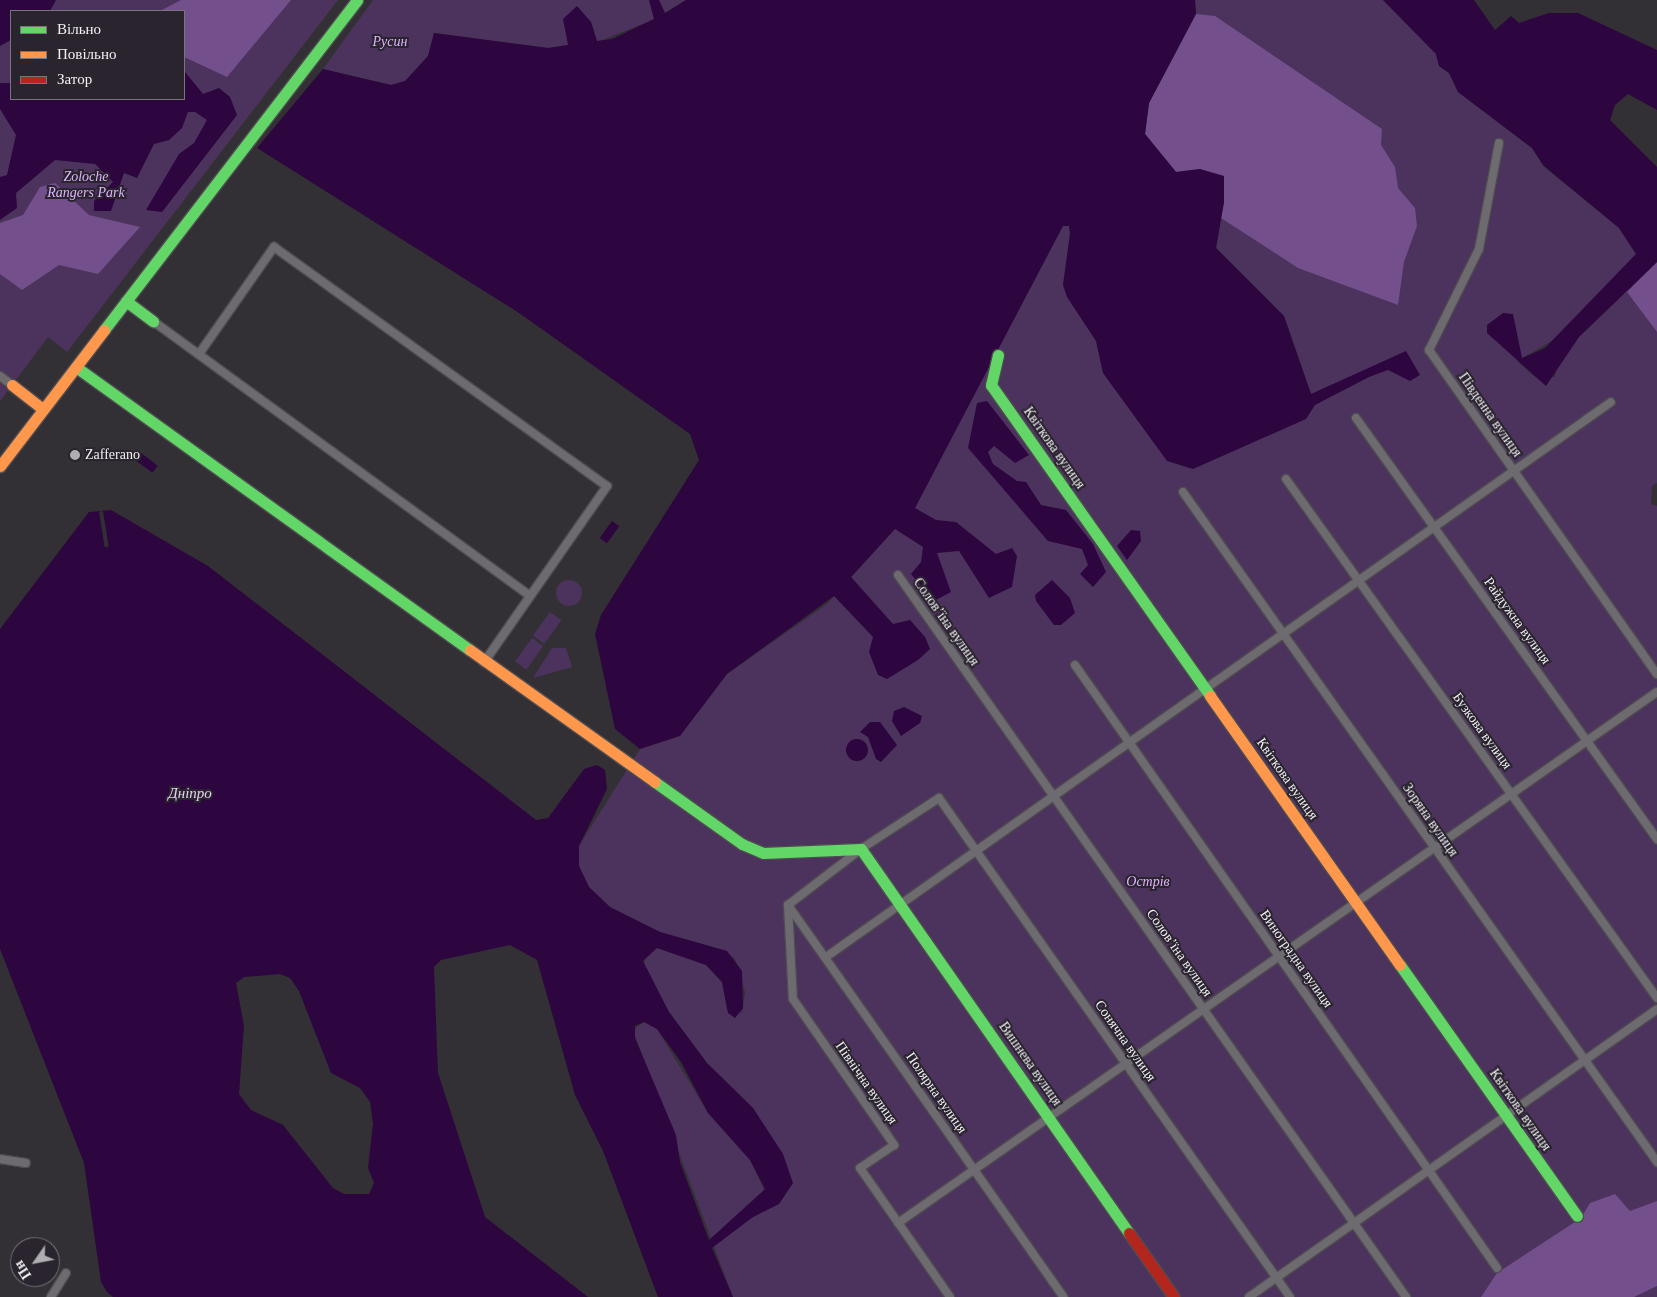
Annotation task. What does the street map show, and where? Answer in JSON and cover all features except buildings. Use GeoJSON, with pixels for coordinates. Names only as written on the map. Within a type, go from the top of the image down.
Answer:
{"type":"FeatureCollection","features":[{"type":"Feature","properties":{"kind":"street"},"geometry":{"type":"LineString","coordinates":[[1,463],[357,0]]}},
{"type":"Feature","properties":{"kind":"street","name":"Південна вулиця"},"geometry":{"type":"LineString","coordinates":[[1499,143],[1479,249],[1429,350],[1657,674]]}},
{"type":"Feature","properties":{"kind":"street"},"geometry":{"type":"LineString","coordinates":[[198,354],[274,247],[607,486],[484,662]]}},
{"type":"Feature","properties":{"kind":"street"},"geometry":{"type":"LineString","coordinates":[[126,301],[529,595]]}},
{"type":"Feature","properties":{"kind":"street","name":"Квіткова вулиця"},"geometry":{"type":"LineString","coordinates":[[998,355],[991,385],[1576,1216]]}},
{"type":"Feature","properties":{"kind":"street"},"geometry":{"type":"LineString","coordinates":[[76,367],[484,662],[752,850],[790,854],[861,849]]}},
{"type":"Feature","properties":{"kind":"street"},"geometry":{"type":"LineString","coordinates":[[0,376],[43,409]]}},
{"type":"Feature","properties":{"kind":"street"},"geometry":{"type":"LineString","coordinates":[[826,957],[1128,741],[1611,402]]}},
{"type":"Feature","properties":{"kind":"street","name":"Райдужна вулиця"},"geometry":{"type":"LineString","coordinates":[[1356,418],[1657,839]]}},
{"type":"Feature","properties":{"kind":"street","name":"Бузкова вулиця"},"geometry":{"type":"LineString","coordinates":[[1286,479],[1657,998]]}},
{"type":"Feature","properties":{"kind":"street","name":"Зоряна вулиця"},"geometry":{"type":"LineString","coordinates":[[1183,492],[1657,1162]]}},
{"type":"Feature","properties":{"kind":"street","name":"Соловʼїна вулиця"},"geometry":{"type":"LineString","coordinates":[[898,575],[1406,1297]]}},
{"type":"Feature","properties":{"kind":"street","name":"Виноградна вулиця"},"geometry":{"type":"LineString","coordinates":[[1075,665],[1497,1268]]}},
{"type":"Feature","properties":{"kind":"street"},"geometry":{"type":"LineString","coordinates":[[898,1223],[1657,692]]}},
{"type":"Feature","properties":{"kind":"street","name":"Сонячна вулиця"},"geometry":{"type":"LineString","coordinates":[[861,849],[939,798],[1290,1297]]}},
{"type":"Feature","properties":{"kind":"street"},"geometry":{"type":"LineString","coordinates":[[788,905],[861,849]]}},
{"type":"Feature","properties":{"kind":"street","name":"Вишнева вулиця"},"geometry":{"type":"LineString","coordinates":[[861,849],[1174,1297]]}},
{"type":"Feature","properties":{"kind":"street","name":"Полярна вулиця"},"geometry":{"type":"LineString","coordinates":[[788,905],[1063,1297]]}},
{"type":"Feature","properties":{"kind":"street","name":"Північна вулиця"},"geometry":{"type":"LineString","coordinates":[[788,905],[792,999],[894,1145],[860,1168],[950,1297]]}},
{"type":"Feature","properties":{"kind":"street"},"geometry":{"type":"LineString","coordinates":[[1249,1297],[1657,1009]]}},
{"type":"Feature","properties":{"kind":"street"},"geometry":{"type":"LineString","coordinates":[[0,1159],[26,1163]]}},
{"type":"Feature","properties":{"kind":"street"},"geometry":{"type":"LineString","coordinates":[[50,1297],[66,1273]]}},
{"type":"Feature","properties":{"kind":"green space","name":"Zoloche Rangers Park"},"geometry":{"type":"Polygon","coordinates":[[[0,0],[338,0],[67,352],[48,337],[0,401],[0,0]]]}},
{"type":"Feature","properties":{"kind":"green space","name":"Русин"},"geometry":{"type":"Polygon","coordinates":[[[373,0],[649,0],[655,19],[597,42],[591,21],[569,45],[548,48],[434,33],[428,56],[406,81],[391,85],[323,69],[373,0]]]}},
{"type":"Feature","properties":{"kind":"green space"},"geometry":{"type":"Polygon","coordinates":[[[659,0],[686,0],[665,13],[659,0]]]}},
{"type":"Feature","properties":{"kind":"green space","name":"Острів"},"geometry":{"type":"Polygon","coordinates":[[[1195,0],[1383,0],[1436,54],[1439,66],[1449,73],[1458,92],[1532,148],[1543,166],[1619,228],[1636,254],[1555,339],[1517,361],[1536,378],[1555,377],[1558,363],[1579,337],[1657,262],[1657,483],[1652,486],[1651,504],[1657,506],[1657,1297],[733,1297],[633,1030],[644,1022],[657,1029],[708,1113],[750,1160],[768,1198],[753,1108],[707,1063],[659,998],[643,968],[646,956],[657,948],[706,965],[722,982],[727,1010],[742,1013],[745,992],[735,959],[723,950],[660,932],[610,907],[589,887],[579,866],[579,846],[640,749],[680,735],[727,674],[827,604],[914,508],[1063,225],[1069,226],[1070,234],[1063,285],[1096,341],[1103,373],[1315,405],[1284,316],[1216,248],[1224,202],[1176,172],[1178,44],[1196,14],[1195,0]]]}},
{"type":"Feature","properties":{"kind":"green space"},"geometry":{"type":"Polygon","coordinates":[[[569,580],[578,584],[582,593],[578,602],[569,606],[560,602],[556,593],[560,584],[569,580]]]}},
{"type":"Feature","properties":{"kind":"green space"},"geometry":{"type":"Polygon","coordinates":[[[550,612],[561,620],[544,644],[533,635],[550,612]]]}},
{"type":"Feature","properties":{"kind":"green space"},"geometry":{"type":"Polygon","coordinates":[[[532,638],[543,646],[526,670],[515,661],[532,638]]]}},
{"type":"Feature","properties":{"kind":"green space"},"geometry":{"type":"Polygon","coordinates":[[[552,648],[566,648],[572,667],[533,678],[552,648]]]}},
{"type":"Feature","properties":{"kind":"shaded area"},"geometry":{"type":"Polygon","coordinates":[[[181,0],[291,0],[227,77],[185,57],[185,10],[162,10],[181,0]]]}},
{"type":"Feature","properties":{"kind":"shaded area"},"geometry":{"type":"Polygon","coordinates":[[[1196,14],[1215,16],[1382,129],[1381,145],[1395,167],[1398,188],[1415,208],[1417,226],[1404,262],[1398,305],[1298,268],[1221,218],[1224,202],[1200,169],[1176,172],[1145,134],[1149,103],[1196,14]]]}},
{"type":"Feature","properties":{"kind":"shaded area"},"geometry":{"type":"Polygon","coordinates":[[[55,183],[89,215],[140,227],[98,274],[59,265],[22,290],[0,274],[0,223],[23,215],[40,187],[55,183]]]}},
{"type":"Feature","properties":{"kind":"shaded area"},"geometry":{"type":"Polygon","coordinates":[[[1657,262],[1657,332],[1627,292],[1657,262]]]}},
{"type":"Feature","properties":{"kind":"shaded area"},"geometry":{"type":"Polygon","coordinates":[[[1615,1194],[1630,1211],[1657,1201],[1657,1286],[1634,1297],[1481,1297],[1497,1273],[1581,1218],[1590,1203],[1615,1194]]]}},
{"type":"Feature","properties":{"kind":"water"},"geometry":{"type":"Polygon","coordinates":[[[0,0],[56,0],[51,10],[10,10],[10,41],[0,46],[0,0]]]}},
{"type":"Feature","properties":{"kind":"water"},"geometry":{"type":"Polygon","coordinates":[[[649,0],[659,0],[665,13],[686,0],[1195,0],[1196,14],[1149,103],[1145,134],[1176,172],[1200,169],[1224,176],[1224,202],[1216,248],[1284,316],[1311,394],[1406,351],[1420,375],[1410,381],[1388,370],[1369,377],[1315,405],[1306,419],[1193,469],[1167,461],[1103,373],[1096,341],[1067,297],[1063,285],[1070,234],[1069,226],[1063,226],[915,508],[936,520],[956,522],[996,554],[1012,548],[1017,556],[1012,587],[989,598],[959,551],[937,553],[951,592],[934,601],[911,574],[921,562],[923,547],[895,529],[851,577],[893,624],[910,620],[925,637],[930,649],[918,660],[887,679],[878,675],[869,652],[873,637],[834,596],[727,674],[680,736],[640,749],[615,729],[595,634],[601,615],[699,460],[690,434],[519,313],[257,148],[323,69],[391,85],[405,81],[428,56],[434,33],[548,48],[568,45],[563,19],[577,6],[591,22],[597,41],[612,39],[654,19],[649,0]]]}},
{"type":"Feature","properties":{"kind":"water"},"geometry":{"type":"Polygon","coordinates":[[[1383,0],[1474,0],[1495,30],[1511,16],[1519,23],[1549,13],[1578,13],[1657,50],[1657,110],[1628,94],[1615,105],[1610,120],[1657,167],[1657,262],[1579,337],[1546,386],[1487,333],[1487,325],[1503,313],[1513,314],[1522,358],[1545,348],[1636,254],[1619,228],[1544,166],[1532,148],[1458,92],[1449,73],[1439,66],[1436,54],[1383,0]]]}},
{"type":"Feature","properties":{"kind":"water"},"geometry":{"type":"Polygon","coordinates":[[[185,72],[203,94],[219,88],[230,97],[237,115],[162,212],[146,210],[179,154],[194,143],[207,120],[195,112],[188,112],[182,128],[169,140],[154,144],[137,178],[124,173],[111,211],[94,211],[94,201],[113,182],[95,164],[55,160],[16,193],[17,208],[0,220],[0,177],[7,175],[16,135],[0,109],[0,83],[10,83],[10,100],[185,100],[185,72]]]}},
{"type":"Feature","properties":{"kind":"water"},"geometry":{"type":"Polygon","coordinates":[[[987,401],[1029,455],[1015,463],[994,446],[988,452],[993,464],[1017,481],[1026,482],[1041,505],[1066,510],[1093,544],[1106,572],[1093,587],[1080,574],[1088,565],[1082,549],[1048,541],[968,448],[977,403],[987,401]]]}},
{"type":"Feature","properties":{"kind":"water"},"geometry":{"type":"Polygon","coordinates":[[[141,453],[158,466],[152,473],[136,460],[141,453]]]}},
{"type":"Feature","properties":{"kind":"water","name":"Дніпро"},"geometry":{"type":"Polygon","coordinates":[[[111,510],[208,566],[536,820],[548,818],[584,769],[597,765],[605,770],[607,789],[579,846],[579,866],[589,887],[610,907],[660,932],[727,951],[742,971],[743,1008],[735,1018],[728,1013],[722,982],[706,965],[657,948],[643,961],[669,1012],[707,1063],[753,1108],[783,1154],[793,1183],[779,1204],[753,1217],[712,1248],[733,1297],[658,1297],[603,1151],[575,1095],[537,960],[510,945],[441,960],[434,967],[438,1073],[485,1217],[588,1297],[113,1297],[107,1292],[101,1282],[84,1163],[0,949],[0,629],[89,512],[111,510]],[[280,974],[244,977],[236,983],[244,1026],[239,1094],[251,1110],[283,1125],[333,1188],[344,1194],[369,1194],[374,1183],[368,1168],[373,1124],[370,1102],[360,1088],[331,1073],[299,991],[290,978],[280,974]],[[644,1022],[635,1026],[635,1038],[676,1135],[680,1162],[709,1240],[765,1189],[750,1160],[708,1113],[681,1062],[657,1029],[644,1022]]]}},
{"type":"Feature","properties":{"kind":"water"},"geometry":{"type":"Polygon","coordinates":[[[612,521],[619,526],[607,543],[600,538],[612,521]]]}},
{"type":"Feature","properties":{"kind":"water"},"geometry":{"type":"Polygon","coordinates":[[[1131,530],[1140,531],[1141,541],[1127,560],[1117,546],[1131,530]]]}},
{"type":"Feature","properties":{"kind":"water"},"geometry":{"type":"Polygon","coordinates":[[[1052,580],[1070,598],[1075,613],[1061,625],[1054,625],[1036,601],[1035,595],[1052,580]]]}},
{"type":"Feature","properties":{"kind":"water"},"geometry":{"type":"Polygon","coordinates":[[[904,707],[922,716],[920,723],[901,736],[892,721],[894,711],[904,707]]]}},
{"type":"Feature","properties":{"kind":"water"},"geometry":{"type":"Polygon","coordinates":[[[870,722],[880,722],[897,745],[881,762],[876,759],[868,737],[860,732],[870,722]]]}},
{"type":"Feature","properties":{"kind":"water"},"geometry":{"type":"Polygon","coordinates":[[[857,739],[865,742],[868,750],[865,758],[857,761],[849,758],[846,750],[849,742],[857,739]]]}},
{"type":"Feature","properties":{"kind":"pier"},"geometry":{"type":"Polygon","coordinates":[[[103,511],[109,547],[105,547],[99,512],[103,511]]]}},
{"type":"Feature","properties":{"kind":"traffic: fast"},"geometry":{"type":"LineString","coordinates":[[104,330],[357,0]]}},
{"type":"Feature","properties":{"kind":"traffic: fast"},"geometry":{"type":"LineString","coordinates":[[126,301],[153,321]]}},
{"type":"Feature","properties":{"kind":"traffic: fast"},"geometry":{"type":"LineString","coordinates":[[998,355],[991,385],[1210,696]]}},
{"type":"Feature","properties":{"kind":"traffic: fast"},"geometry":{"type":"LineString","coordinates":[[76,367],[470,650]]}},
{"type":"Feature","properties":{"kind":"traffic: fast"},"geometry":{"type":"LineString","coordinates":[[655,782],[742,844],[763,853],[861,849],[1129,1233]]}},
{"type":"Feature","properties":{"kind":"traffic: fast"},"geometry":{"type":"LineString","coordinates":[[1400,965],[1577,1216]]}},
{"type":"Feature","properties":{"kind":"traffic: slow"},"geometry":{"type":"LineString","coordinates":[[0,466],[104,330]]}},
{"type":"Feature","properties":{"kind":"traffic: slow"},"geometry":{"type":"LineString","coordinates":[[12,385],[43,409]]}},
{"type":"Feature","properties":{"kind":"traffic: slow"},"geometry":{"type":"LineString","coordinates":[[470,650],[655,782]]}},
{"type":"Feature","properties":{"kind":"traffic: slow"},"geometry":{"type":"LineString","coordinates":[[1210,696],[1400,965]]}},
{"type":"Feature","properties":{"kind":"traffic: jam"},"geometry":{"type":"LineString","coordinates":[[1129,1233],[1174,1297]]}},
{"type":"Feature","properties":{"kind":"place","name":"Zafferano"},"geometry":{"type":"Point","coordinates":[75,455]}}]}
